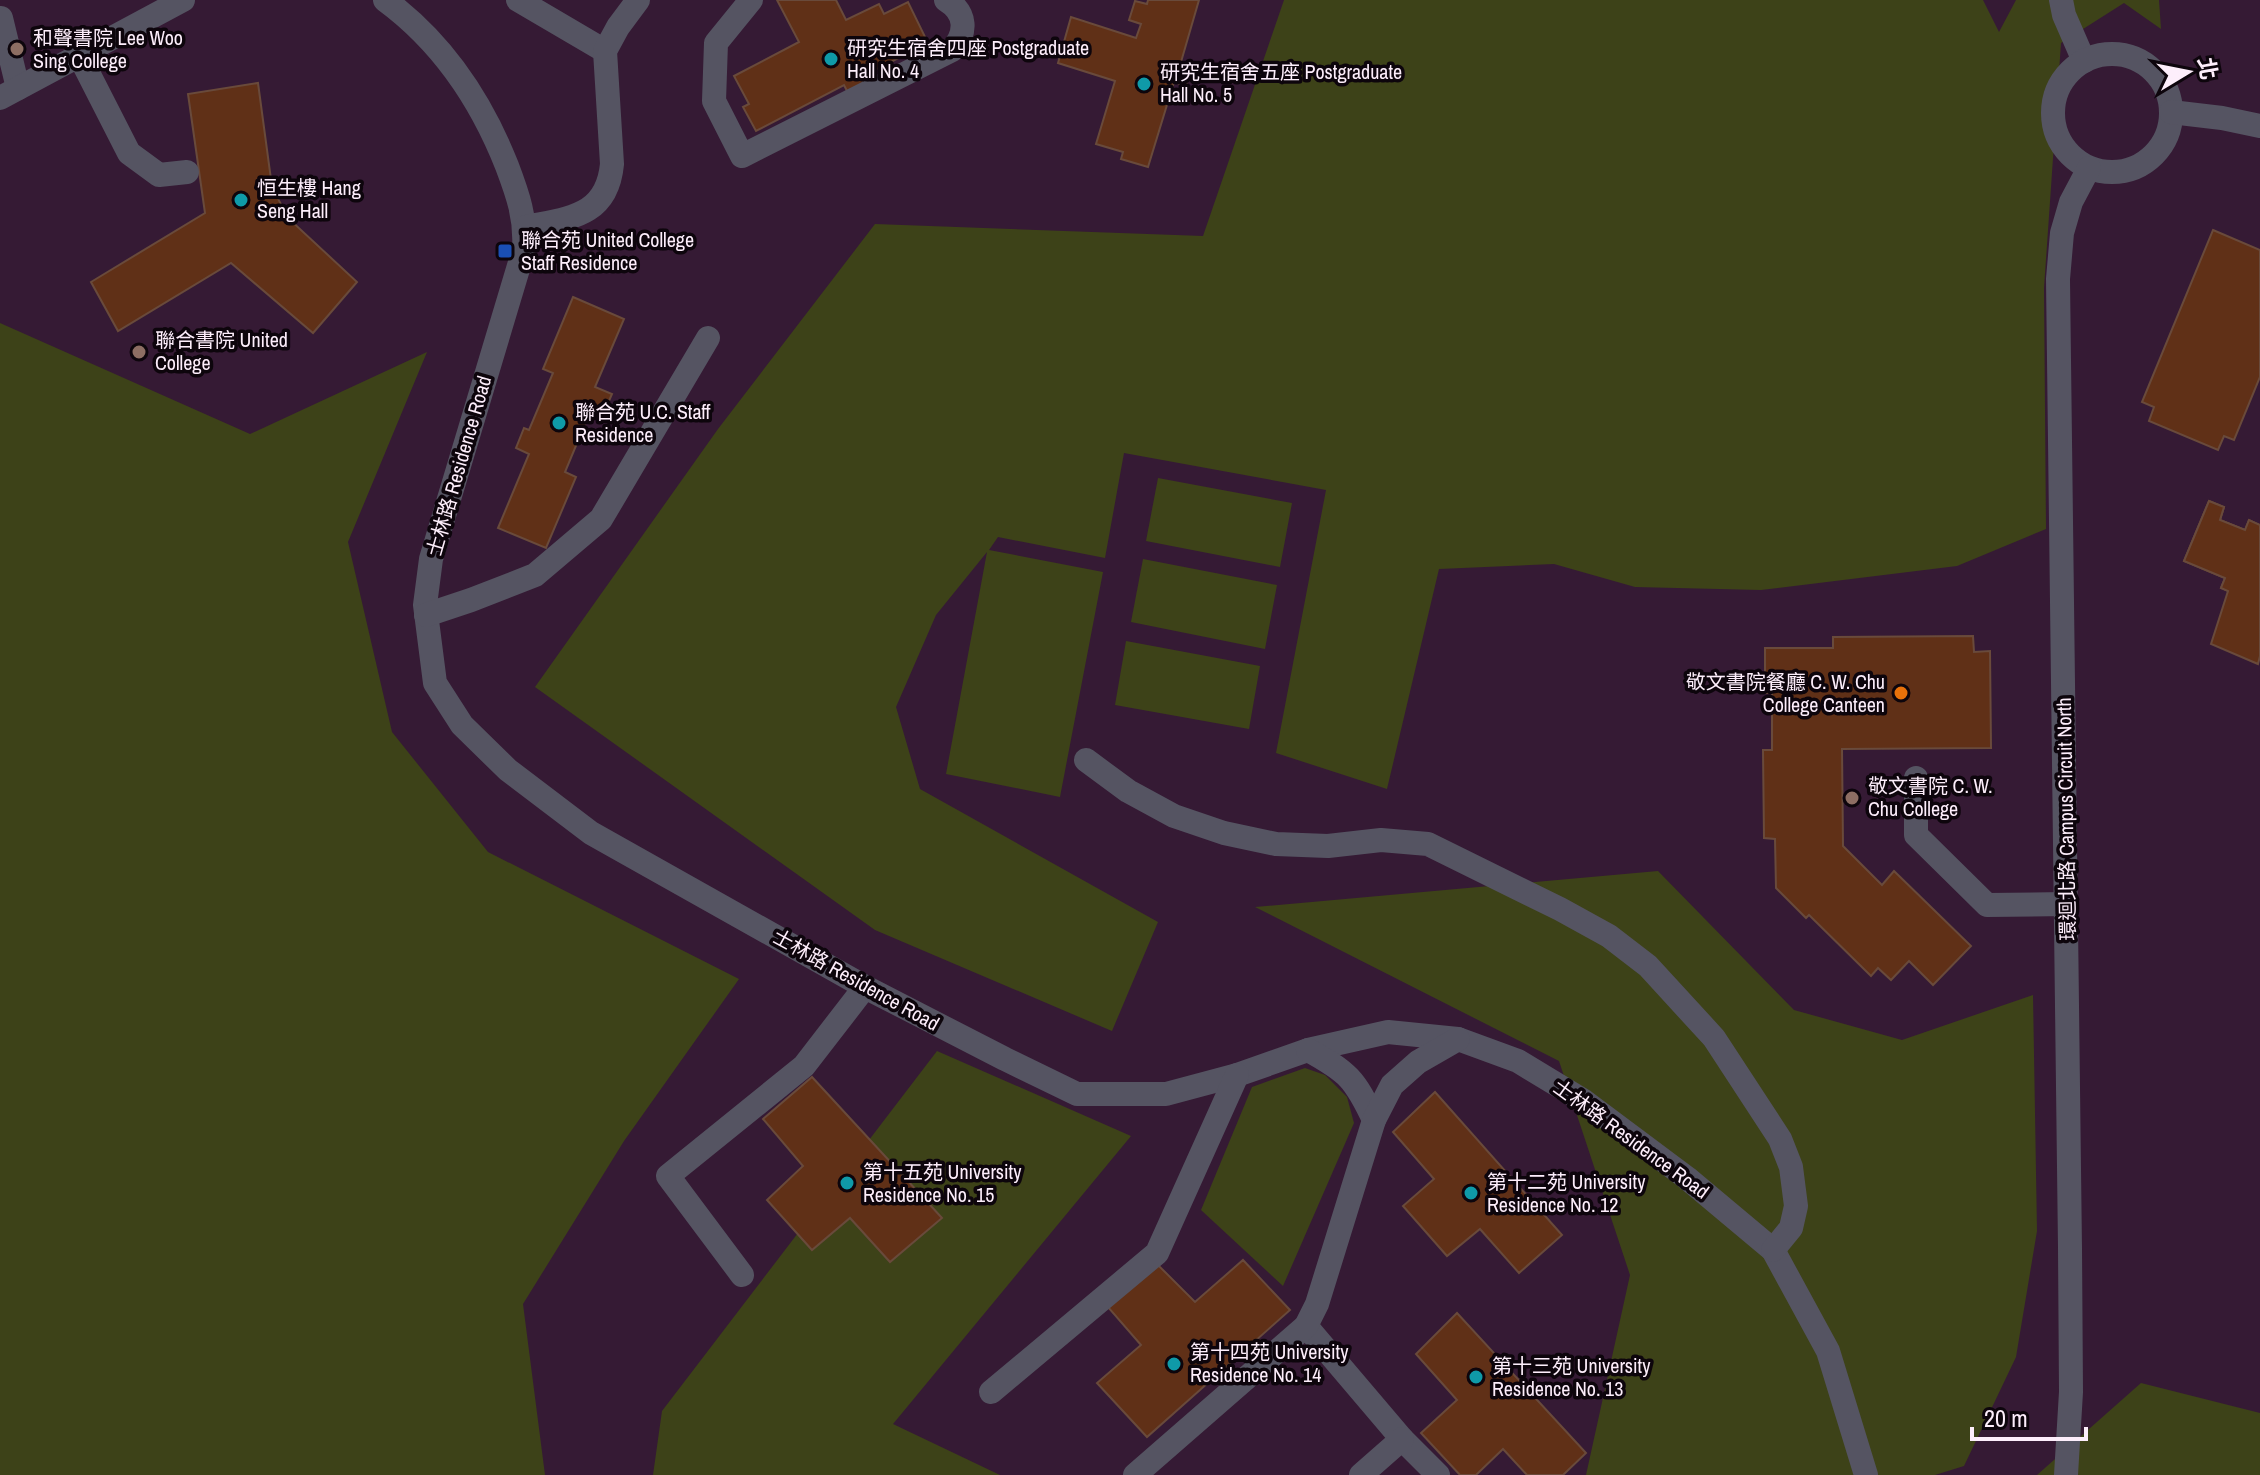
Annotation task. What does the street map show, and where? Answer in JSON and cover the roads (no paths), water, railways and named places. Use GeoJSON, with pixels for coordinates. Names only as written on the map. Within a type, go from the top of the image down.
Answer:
{"type":"FeatureCollection","features":[{"type":"Feature","properties":{"kind":"street"},"geometry":{"type":"LineString","coordinates":[[1,18],[9,93],[79,55],[153,7],[183,0]]}},
{"type":"Feature","properties":{"kind":"street","name":"士林路 Residence Road"},"geometry":{"type":"LineString","coordinates":[[385,0],[412,20],[429,38],[473,96],[496,140],[526,227],[524,249],[431,559],[425,605],[435,683],[462,725],[508,770],[591,833],[865,987],[1077,1094],[1166,1094],[1237,1075],[1308,1050],[1388,1032],[1458,1039],[1518,1061],[1584,1101],[1687,1178],[1773,1250],[1828,1351],[1866,1475]]}},
{"type":"Feature","properties":{"kind":"street"},"geometry":{"type":"LineString","coordinates":[[518,0],[605,51]]}},
{"type":"Feature","properties":{"kind":"street"},"geometry":{"type":"LineString","coordinates":[[526,227],[574,217],[598,203],[606,191],[612,164],[605,51],[638,0]]}},
{"type":"Feature","properties":{"kind":"street"},"geometry":{"type":"LineString","coordinates":[[751,0],[716,43],[714,101],[742,156],[952,50],[963,32],[963,21],[959,11],[946,0]]}},
{"type":"Feature","properties":{"kind":"street"},"geometry":{"type":"LineString","coordinates":[[2061,0],[2064,15],[2084,61]]}},
{"type":"Feature","properties":{"kind":"street"},"geometry":{"type":"LineString","coordinates":[[2102,54],[2123,55],[2141,62],[2157,75],[2167,92],[2171,112],[2168,132],[2159,149],[2145,163],[2127,171],[2108,173],[2089,168],[2072,158],[2061,143],[2054,125],[2053,106],[2058,88],[2069,72],[2084,61],[2102,54]]}},
{"type":"Feature","properties":{"kind":"street"},"geometry":{"type":"LineString","coordinates":[[79,55],[129,153],[159,175],[187,172]]}},
{"type":"Feature","properties":{"kind":"street"},"geometry":{"type":"LineString","coordinates":[[2171,112],[2260,126]]}},
{"type":"Feature","properties":{"kind":"street","name":"環迴北路 Campus Circuit North"},"geometry":{"type":"LineString","coordinates":[[2066,1475],[2071,1392],[2058,279],[2062,233],[2071,202],[2089,168]]}},
{"type":"Feature","properties":{"kind":"street"},"geometry":{"type":"LineString","coordinates":[[426,615],[535,575],[601,519],[708,338]]}},
{"type":"Feature","properties":{"kind":"street"},"geometry":{"type":"LineString","coordinates":[[1086,760],[1128,791],[1174,816],[1224,833],[1276,844],[1328,846],[1381,840],[1428,844],[1609,936],[1648,966],[1714,1038],[1780,1139],[1791,1167],[1796,1206],[1791,1228],[1773,1250]]}},
{"type":"Feature","properties":{"kind":"street"},"geometry":{"type":"LineString","coordinates":[[1916,778],[1916,835],[1987,905],[2067,904]]}},
{"type":"Feature","properties":{"kind":"street"},"geometry":{"type":"LineString","coordinates":[[742,1275],[668,1176],[804,1066],[865,987]]}},
{"type":"Feature","properties":{"kind":"street"},"geometry":{"type":"LineString","coordinates":[[1135,1475],[1306,1326],[1317,1304],[1374,1120],[1392,1085],[1418,1062],[1458,1039]]}},
{"type":"Feature","properties":{"kind":"street"},"geometry":{"type":"LineString","coordinates":[[1308,1050],[1339,1067],[1360,1090],[1374,1120]]}},
{"type":"Feature","properties":{"kind":"street"},"geometry":{"type":"LineString","coordinates":[[991,1392],[1157,1253],[1237,1075]]}},
{"type":"Feature","properties":{"kind":"street"},"geometry":{"type":"LineString","coordinates":[[1306,1326],[1402,1439],[1438,1475]]}},
{"type":"Feature","properties":{"kind":"street"},"geometry":{"type":"LineString","coordinates":[[1361,1475],[1402,1439]]}},
{"type":"Feature","properties":{"kind":"place","name":"和聲書院 Lee Woo Sing College"},"geometry":{"type":"Point","coordinates":[17,49]}},
{"type":"Feature","properties":{"kind":"place","name":"研究生宿舍四座 Postgraduate Hall No. 4"},"geometry":{"type":"Point","coordinates":[831,59]}},
{"type":"Feature","properties":{"kind":"place","name":"研究生宿舍五座 Postgraduate Hall No. 5"},"geometry":{"type":"Point","coordinates":[1144,84]}},
{"type":"Feature","properties":{"kind":"place","name":"恒生樓 Hang Seng Hall"},"geometry":{"type":"Point","coordinates":[241,200]}},
{"type":"Feature","properties":{"kind":"place","name":"聯合苑 United College Staff Residence"},"geometry":{"type":"Point","coordinates":[505,251]}},
{"type":"Feature","properties":{"kind":"place","name":"聯合書院 United College"},"geometry":{"type":"Point","coordinates":[139,352]}},
{"type":"Feature","properties":{"kind":"place","name":"聯合苑 U.C. Staff Residence"},"geometry":{"type":"Point","coordinates":[559,423]}},
{"type":"Feature","properties":{"kind":"place","name":"敬文書院餐廳 C. W. Chu College Canteen"},"geometry":{"type":"Point","coordinates":[1901,693]}},
{"type":"Feature","properties":{"kind":"place","name":"敬文書院 C. W. Chu College"},"geometry":{"type":"Point","coordinates":[1852,798]}},
{"type":"Feature","properties":{"kind":"place","name":"第十五苑 University Residence No. 15"},"geometry":{"type":"Point","coordinates":[847,1183]}},
{"type":"Feature","properties":{"kind":"place","name":"第十二苑 University Residence No. 12"},"geometry":{"type":"Point","coordinates":[1471,1193]}},
{"type":"Feature","properties":{"kind":"place","name":"第十四苑 University Residence No. 14"},"geometry":{"type":"Point","coordinates":[1174,1364]}},
{"type":"Feature","properties":{"kind":"place","name":"第十三苑 University Residence No. 13"},"geometry":{"type":"Point","coordinates":[1476,1377]}}]}
